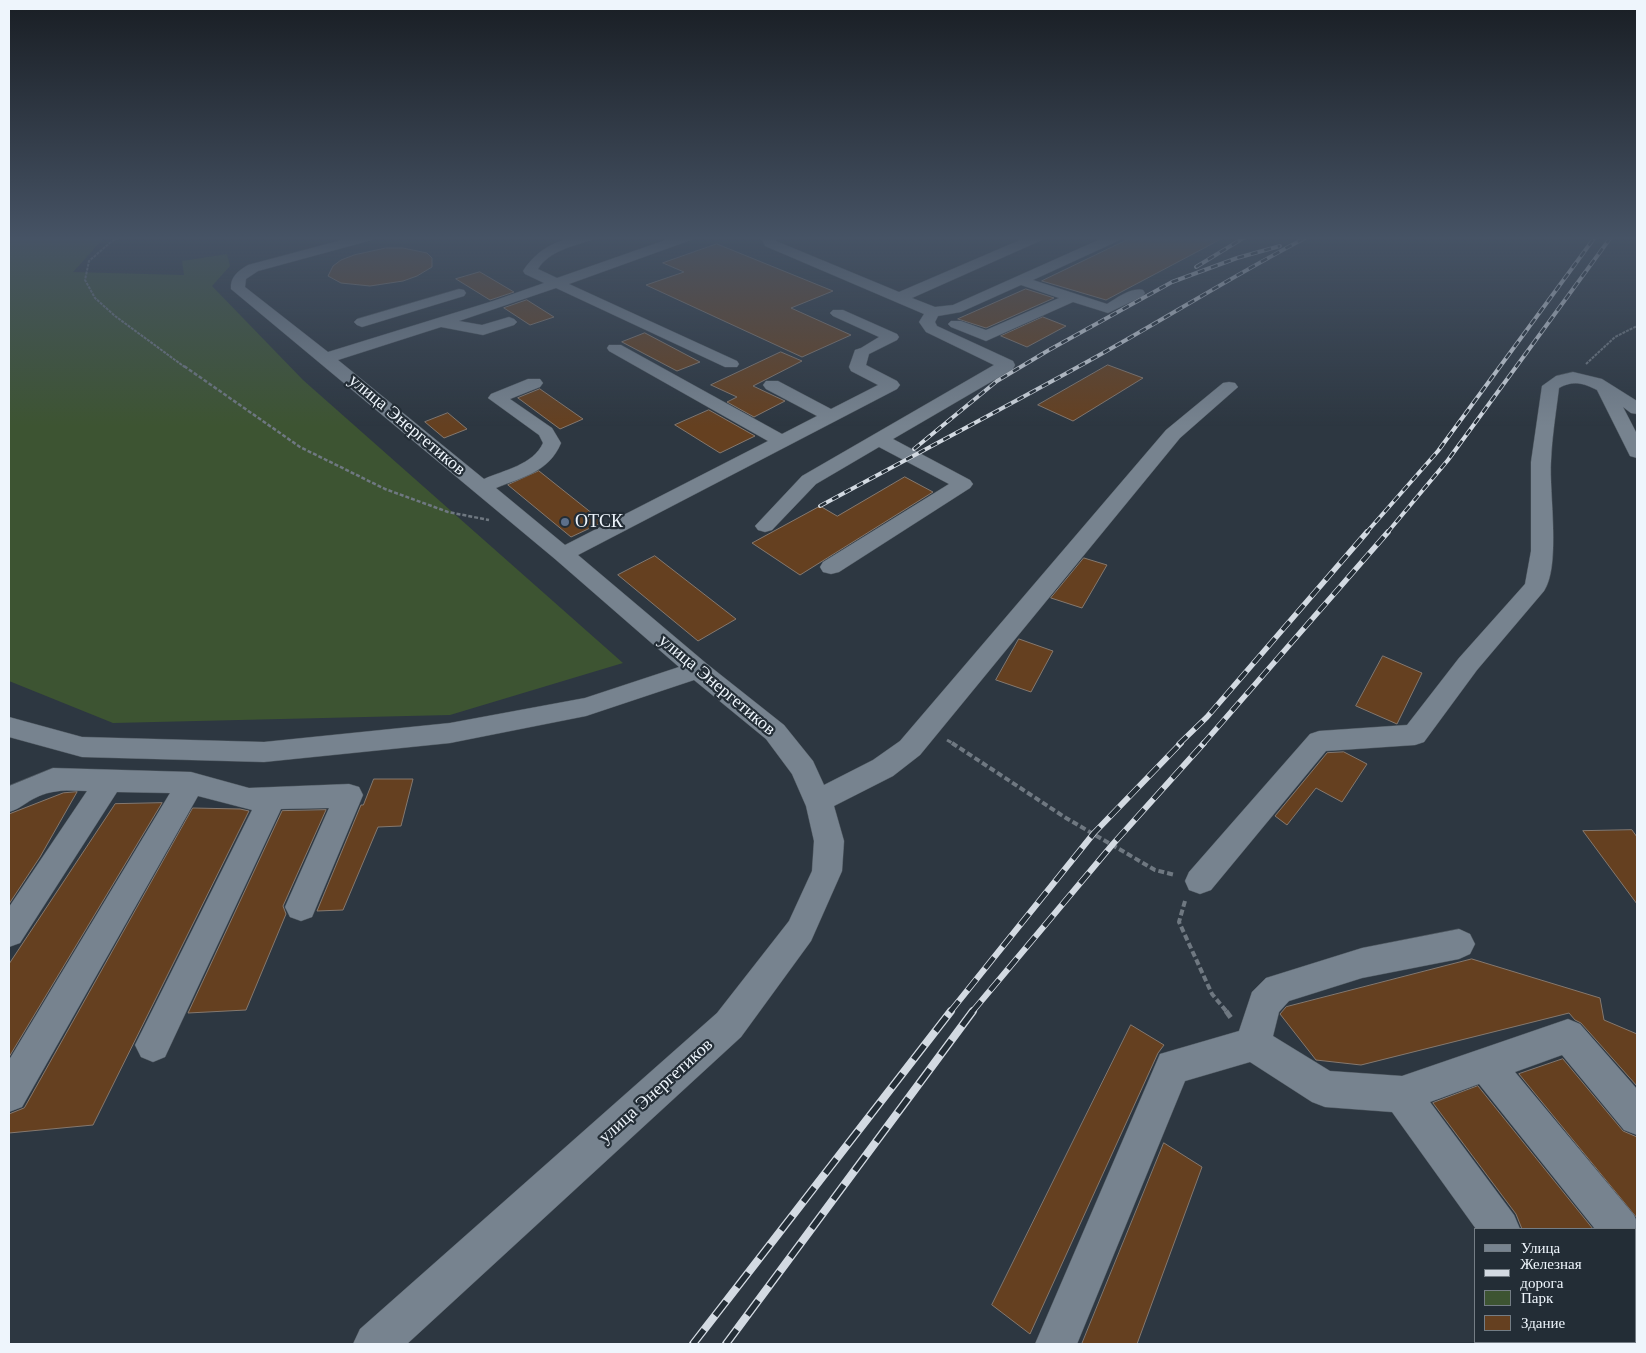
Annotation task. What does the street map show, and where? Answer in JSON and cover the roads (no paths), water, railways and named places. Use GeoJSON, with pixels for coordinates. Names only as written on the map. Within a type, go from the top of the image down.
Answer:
{"type":"FeatureCollection","features":[{"type":"Feature","properties":{"kind":"street","name":"улица Энергетиков"},"geometry":{"type":"LineString","coordinates":[[252,300],[326,358],[563,554],[698,670],[775,732],[803,769],[818,800],[829,841],[827,872],[800,931],[729,1025],[375,1344]]}},
{"type":"Feature","properties":{"kind":"street"},"geometry":{"type":"LineString","coordinates":[[362,322],[435,300]]}},
{"type":"Feature","properties":{"kind":"street"},"geometry":{"type":"LineString","coordinates":[[326,358],[507,300]]}},
{"type":"Feature","properties":{"kind":"street"},"geometry":{"type":"LineString","coordinates":[[591,300],[731,364]]}},
{"type":"Feature","properties":{"kind":"street"},"geometry":{"type":"LineString","coordinates":[[908,300],[949,321],[986,336],[1065,300]]}},
{"type":"Feature","properties":{"kind":"street"},"geometry":{"type":"LineString","coordinates":[[933,312],[956,309],[976,300]]}},
{"type":"Feature","properties":{"kind":"street"},"geometry":{"type":"LineString","coordinates":[[1081,300],[1108,309],[1125,300]]}},
{"type":"Feature","properties":{"kind":"street"},"geometry":{"type":"LineString","coordinates":[[401,310],[424,328]]}},
{"type":"Feature","properties":{"kind":"street"},"geometry":{"type":"LineString","coordinates":[[563,554],[891,385],[857,367],[865,351],[891,337],[838,312]]}},
{"type":"Feature","properties":{"kind":"street"},"geometry":{"type":"LineString","coordinates":[[765,526],[809,480],[1006,365],[931,329],[927,322],[933,312]]}},
{"type":"Feature","properties":{"kind":"street"},"geometry":{"type":"LineString","coordinates":[[440,322],[483,330]]}},
{"type":"Feature","properties":{"kind":"street"},"geometry":{"type":"LineString","coordinates":[[457,339],[509,322]]}},
{"type":"Feature","properties":{"kind":"street"},"geometry":{"type":"LineString","coordinates":[[615,348],[782,441]]}},
{"type":"Feature","properties":{"kind":"street"},"geometry":{"type":"LineString","coordinates":[[1200,881],[1319,741],[1414,735],[1468,664],[1536,586],[1542,551],[1541,462],[1551,386],[1559,380],[1576,376],[1604,387],[1637,409]]}},
{"type":"Feature","properties":{"kind":"street"},"geometry":{"type":"LineString","coordinates":[[481,487],[534,465],[547,455],[552,443],[546,432],[497,398],[534,383]]}},
{"type":"Feature","properties":{"kind":"street"},"geometry":{"type":"LineString","coordinates":[[772,386],[832,417]]}},
{"type":"Feature","properties":{"kind":"street"},"geometry":{"type":"LineString","coordinates":[[818,800],[883,768],[910,748],[1173,434],[1229,387]]}},
{"type":"Feature","properties":{"kind":"street"},"geometry":{"type":"LineString","coordinates":[[1604,387],[1637,452]]}},
{"type":"Feature","properties":{"kind":"street"},"geometry":{"type":"LineString","coordinates":[[831,567],[963,484],[880,440]]}},
{"type":"Feature","properties":{"kind":"street"},"geometry":{"type":"LineString","coordinates":[[9,727],[82,747],[264,752],[450,733],[576,709],[698,670]]}},
{"type":"Feature","properties":{"kind":"street"},"geometry":{"type":"LineString","coordinates":[[9,801],[23,791],[53,779],[191,783],[249,799],[348,795],[301,907]]}},
{"type":"Feature","properties":{"kind":"street"},"geometry":{"type":"LineString","coordinates":[[9,933],[110,780]]}},
{"type":"Feature","properties":{"kind":"street"},"geometry":{"type":"LineString","coordinates":[[9,1094],[191,783]]}},
{"type":"Feature","properties":{"kind":"street"},"geometry":{"type":"LineString","coordinates":[[153,1045],[272,799]]}},
{"type":"Feature","properties":{"kind":"street"},"geometry":{"type":"LineString","coordinates":[[1253,1044],[1264,1004],[1278,988],[1362,963],[1459,944]]}},
{"type":"Feature","properties":{"kind":"street"},"geometry":{"type":"LineString","coordinates":[[1056,1344],[1174,1067],[1253,1044],[1325,1089],[1402,1094],[1568,1036],[1637,1117]]}},
{"type":"Feature","properties":{"kind":"street"},"geometry":{"type":"LineString","coordinates":[[1486,1064],[1619,1228]]}},
{"type":"Feature","properties":{"kind":"street"},"geometry":{"type":"LineString","coordinates":[[1402,1094],[1499,1228]]}},
{"type":"Feature","properties":{"kind":"railway"},"geometry":{"type":"LineString","coordinates":[[914,449],[997,381],[1139,300]]}},
{"type":"Feature","properties":{"kind":"railway"},"geometry":{"type":"LineString","coordinates":[[820,506],[1068,372],[1195,300]]}},
{"type":"Feature","properties":{"kind":"railway"},"geometry":{"type":"LineString","coordinates":[[1366,533],[1438,451],[1549,300]]}},
{"type":"Feature","properties":{"kind":"railway"},"geometry":{"type":"LineString","coordinates":[[1387,533],[1448,460],[1565,300]]}},
{"type":"Feature","properties":{"kind":"railway"},"geometry":{"type":"LineString","coordinates":[[1179,744],[1207,717],[1367,532]]}},
{"type":"Feature","properties":{"kind":"railway"},"geometry":{"type":"LineString","coordinates":[[1203,744],[1388,532]]}},
{"type":"Feature","properties":{"kind":"railway"},"geometry":{"type":"LineString","coordinates":[[950,1012],[1094,833],[1181,743]]}},
{"type":"Feature","properties":{"kind":"railway"},"geometry":{"type":"LineString","coordinates":[[972,1012],[1113,844],[1204,743]]}},
{"type":"Feature","properties":{"kind":"railway"},"geometry":{"type":"LineString","coordinates":[[693,1344],[951,1011]]}},
{"type":"Feature","properties":{"kind":"railway"},"geometry":{"type":"LineString","coordinates":[[726,1344],[973,1011]]}},
{"type":"Feature","properties":{"kind":"place","name":"ОТСК"},"geometry":{"type":"Point","coordinates":[565,522]}}]}
